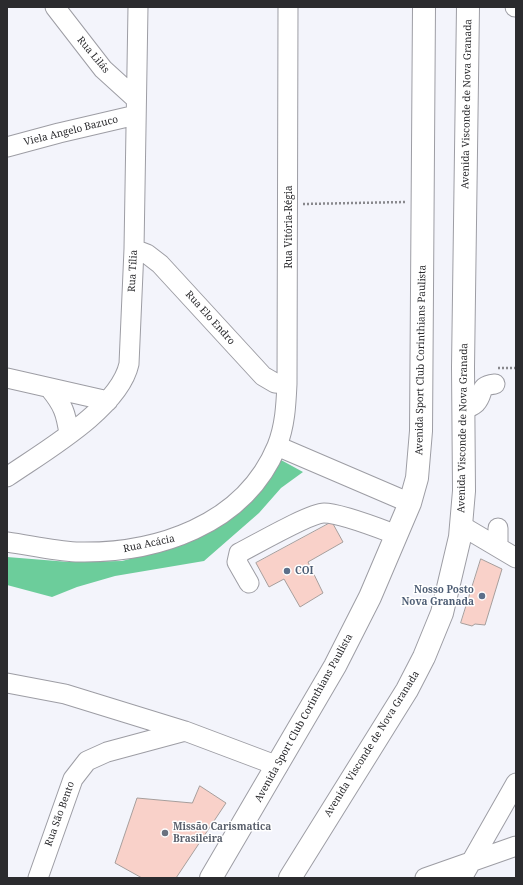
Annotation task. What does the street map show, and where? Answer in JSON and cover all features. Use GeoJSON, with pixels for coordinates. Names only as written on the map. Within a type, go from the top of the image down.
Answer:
{"type":"FeatureCollection","features":[{"type":"Feature","properties":{"kind":"main road","name":"Avenida Sport Club Corinthians Paulista"},"geometry":{"type":"LineString","coordinates":[[211,878],[278,766],[335,666],[370,597],[410,503],[417,478],[421,431],[424,7]]}},
{"type":"Feature","properties":{"kind":"main road","name":"Avenida Visconde de Nova Granada"},"geometry":{"type":"LineString","coordinates":[[290,878],[407,690],[424,657],[442,614],[462,526],[464,491],[468,7]]}},
{"type":"Feature","properties":{"kind":"street","name":"Rua Lilás"},"geometry":{"type":"LineString","coordinates":[[55,7],[103,69],[136,107]]}},
{"type":"Feature","properties":{"kind":"street","name":"Rua Tília"},"geometry":{"type":"LineString","coordinates":[[7,478],[69,434],[108,401],[120,386],[129,364],[134,249],[138,7]]}},
{"type":"Feature","properties":{"kind":"street","name":"Rua Vitória-Régia"},"geometry":{"type":"LineString","coordinates":[[277,446],[285,420],[287,384],[289,204],[288,7]]}},
{"type":"Feature","properties":{"kind":"street","name":"Viela Angelo Bazuco"},"geometry":{"type":"LineString","coordinates":[[7,147],[136,107]]}},
{"type":"Feature","properties":{"kind":"street","name":"Rua Elo Endro"},"geometry":{"type":"LineString","coordinates":[[134,249],[147,254],[160,264],[263,376],[275,383],[287,384]]}},
{"type":"Feature","properties":{"kind":"street"},"geometry":{"type":"LineString","coordinates":[[7,378],[108,401]]}},
{"type":"Feature","properties":{"kind":"street"},"geometry":{"type":"LineString","coordinates":[[464,410],[476,403],[483,387],[495,384]]}},
{"type":"Feature","properties":{"kind":"street"},"geometry":{"type":"LineString","coordinates":[[50,389],[63,406],[66,414],[69,434]]}},
{"type":"Feature","properties":{"kind":"street"},"geometry":{"type":"LineString","coordinates":[[277,446],[410,503]]}},
{"type":"Feature","properties":{"kind":"street","name":"Rua Acácia"},"geometry":{"type":"LineString","coordinates":[[7,542],[74,552],[101,552],[129,549],[179,537],[217,517],[249,491],[265,469],[277,446]]}},
{"type":"Feature","properties":{"kind":"street"},"geometry":{"type":"LineString","coordinates":[[249,583],[237,562],[239,553],[305,519],[324,513],[376,527],[397,535]]}},
{"type":"Feature","properties":{"kind":"street"},"geometry":{"type":"LineString","coordinates":[[462,526],[516,558]]}},
{"type":"Feature","properties":{"kind":"street"},"geometry":{"type":"LineString","coordinates":[[498,528],[498,548]]}},
{"type":"Feature","properties":{"kind":"street"},"geometry":{"type":"LineString","coordinates":[[7,683],[65,694],[185,731],[278,766]]}},
{"type":"Feature","properties":{"kind":"street","name":"Rua São Bento"},"geometry":{"type":"LineString","coordinates":[[38,878],[73,779],[87,761],[107,752],[185,731]]}},
{"type":"Feature","properties":{"kind":"street"},"geometry":{"type":"LineString","coordinates":[[462,878],[516,783]]}},
{"type":"Feature","properties":{"kind":"street"},"geometry":{"type":"LineString","coordinates":[[424,878],[516,846]]}},
{"type":"Feature","properties":{"kind":"path"},"geometry":{"type":"LineString","coordinates":[[289,204],[423,202]]}},
{"type":"Feature","properties":{"kind":"green space"},"geometry":{"type":"Polygon","coordinates":[[[281,460],[303,472],[281,488],[259,513],[204,561],[115,576],[77,587],[52,597],[7,585],[7,557],[69,562],[122,561],[168,549],[239,509],[281,460]]]}},
{"type":"Feature","properties":{"kind":"building","name":"COI"},"geometry":{"type":"Polygon","coordinates":[[[332,522],[343,542],[308,562],[323,593],[300,607],[284,579],[269,587],[256,563],[332,522]]]}},
{"type":"Feature","properties":{"kind":"building","name":"Nosso Posto Nova Granada"},"geometry":{"type":"Polygon","coordinates":[[[481,559],[502,569],[485,625],[475,624],[472,626],[461,623],[481,559]]]}},
{"type":"Feature","properties":{"kind":"building","name":"Missão Carismatica Brasileira"},"geometry":{"type":"Polygon","coordinates":[[[200,786],[226,803],[176,878],[142,878],[115,863],[137,798],[192,803],[200,786]]]}},
{"type":"Feature","properties":{"kind":"place","name":"COI"},"geometry":{"type":"Point","coordinates":[287,571]}},
{"type":"Feature","properties":{"kind":"place","name":"Nosso Posto Nova Granada"},"geometry":{"type":"Point","coordinates":[482,596]}},
{"type":"Feature","properties":{"kind":"place","name":"Missão Carismatica Brasileira"},"geometry":{"type":"Point","coordinates":[165,833]}}]}
